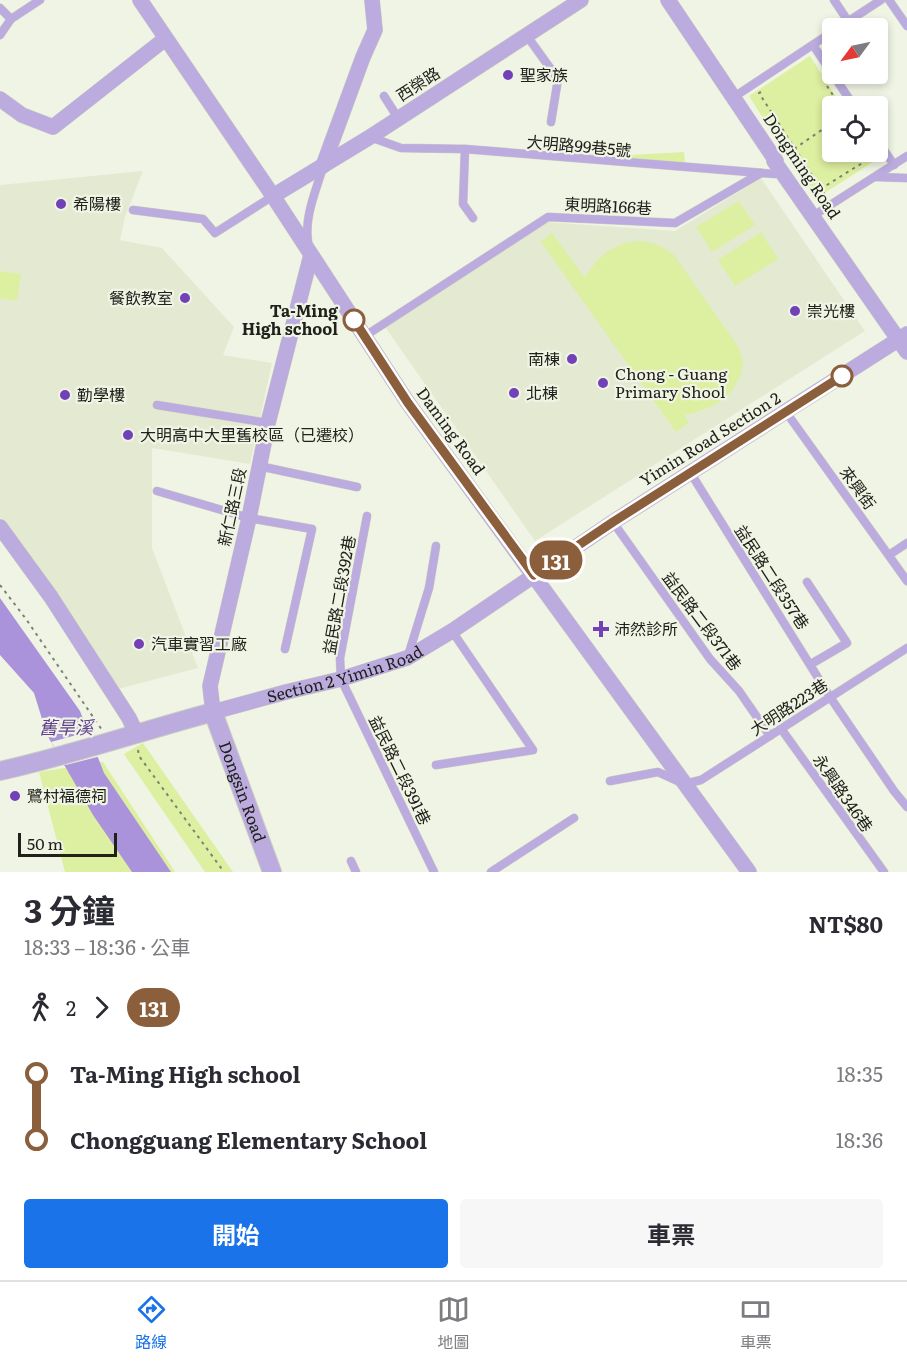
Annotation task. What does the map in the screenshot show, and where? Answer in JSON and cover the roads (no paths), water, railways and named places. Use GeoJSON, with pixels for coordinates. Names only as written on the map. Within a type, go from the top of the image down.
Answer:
{"type":"FeatureCollection","features":[{"type":"Feature","properties":{"kind":"street","name":"Daming Road"},"geometry":{"type":"LineString","coordinates":[[140,0],[273,196],[408,403],[749,872]]}},
{"type":"Feature","properties":{"kind":"street","name":"新仁路三段"},"geometry":{"type":"LineString","coordinates":[[323,166],[375,30],[372,0]]}},
{"type":"Feature","properties":{"kind":"street","name":"西榮路"},"geometry":{"type":"LineString","coordinates":[[273,196],[370,137],[581,0]]}},
{"type":"Feature","properties":{"kind":"street","name":"Dongming Road"},"geometry":{"type":"LineString","coordinates":[[668,0],[775,161],[904,342]]}},
{"type":"Feature","properties":{"kind":"street"},"geometry":{"type":"LineString","coordinates":[[0,99],[22,116],[53,127],[165,39]]}},
{"type":"Feature","properties":{"kind":"street","name":"新仁路三段"},"geometry":{"type":"LineString","coordinates":[[213,712],[210,686],[249,518],[268,423],[311,255]]}},
{"type":"Feature","properties":{"kind":"street","name":"Yimin Road Section 2"},"geometry":{"type":"LineString","coordinates":[[534,575],[690,472],[904,342]]}},
{"type":"Feature","properties":{"kind":"street"},"geometry":{"type":"LineString","coordinates":[[0,527],[72,625],[129,717],[136,733]]}},
{"type":"Feature","properties":{"kind":"street","name":"Section 2 Yimin Road"},"geometry":{"type":"LineString","coordinates":[[0,771],[49,760],[136,733],[341,679],[407,658],[452,631],[534,575]]}},
{"type":"Feature","properties":{"kind":"street","name":"Dongsin Road"},"geometry":{"type":"LineString","coordinates":[[213,712],[272,872]]}},
{"type":"Feature","properties":{"kind":"lane"},"geometry":{"type":"LineString","coordinates":[[0,35],[11,19],[40,0]]}},
{"type":"Feature","properties":{"kind":"lane"},"geometry":{"type":"LineString","coordinates":[[834,0],[846,18]]}},
{"type":"Feature","properties":{"kind":"lane"},"geometry":{"type":"LineString","coordinates":[[853,18],[881,0]]}},
{"type":"Feature","properties":{"kind":"lane"},"geometry":{"type":"LineString","coordinates":[[889,0],[907,26]]}},
{"type":"Feature","properties":{"kind":"lane"},"geometry":{"type":"LineString","coordinates":[[0,8],[11,19]]}},
{"type":"Feature","properties":{"kind":"lane"},"geometry":{"type":"LineString","coordinates":[[528,36],[558,79],[551,122]]}},
{"type":"Feature","properties":{"kind":"lane"},"geometry":{"type":"LineString","coordinates":[[734,97],[822,39]]}},
{"type":"Feature","properties":{"kind":"lane"},"geometry":{"type":"LineString","coordinates":[[813,45],[847,96]]}},
{"type":"Feature","properties":{"kind":"lane"},"geometry":{"type":"LineString","coordinates":[[384,96],[398,118]]}},
{"type":"Feature","properties":{"kind":"lane","name":"大明路99巷5號"},"geometry":{"type":"LineString","coordinates":[[370,137],[401,148],[465,149],[761,173]]}},
{"type":"Feature","properties":{"kind":"lane"},"geometry":{"type":"LineString","coordinates":[[465,149],[463,204],[473,218]]}},
{"type":"Feature","properties":{"kind":"lane"},"geometry":{"type":"LineString","coordinates":[[888,156],[894,165]]}},
{"type":"Feature","properties":{"kind":"lane"},"geometry":{"type":"LineString","coordinates":[[813,216],[907,156]]}},
{"type":"Feature","properties":{"kind":"lane"},"geometry":{"type":"LineString","coordinates":[[761,173],[775,174],[775,161]]}},
{"type":"Feature","properties":{"kind":"lane","name":"新仁路三段"},"geometry":{"type":"LineString","coordinates":[[311,255],[307,233],[308,216],[323,166]]}},
{"type":"Feature","properties":{"kind":"lane","name":"東明路166巷"},"geometry":{"type":"LineString","coordinates":[[365,336],[548,216],[675,223],[761,173]]}},
{"type":"Feature","properties":{"kind":"lane"},"geometry":{"type":"LineString","coordinates":[[875,177],[907,178]]}},
{"type":"Feature","properties":{"kind":"lane"},"geometry":{"type":"LineString","coordinates":[[133,210],[203,219],[214,233],[273,196]]}},
{"type":"Feature","properties":{"kind":"lane"},"geometry":{"type":"LineString","coordinates":[[157,405],[268,423]]}},
{"type":"Feature","properties":{"kind":"lane","name":"來興街"},"geometry":{"type":"LineString","coordinates":[[786,412],[907,581]]}},
{"type":"Feature","properties":{"kind":"lane"},"geometry":{"type":"LineString","coordinates":[[260,466],[357,487]]}},
{"type":"Feature","properties":{"kind":"lane","name":"益民路二段357巷"},"geometry":{"type":"LineString","coordinates":[[690,472],[830,697],[907,807]]}},
{"type":"Feature","properties":{"kind":"lane"},"geometry":{"type":"LineString","coordinates":[[158,491],[249,518],[312,529],[285,649]]}},
{"type":"Feature","properties":{"kind":"lane","name":"益民路二段392巷"},"geometry":{"type":"LineString","coordinates":[[341,679],[340,658],[367,516]]}},
{"type":"Feature","properties":{"kind":"lane","name":"益民路二段371巷"},"geometry":{"type":"LineString","coordinates":[[613,522],[710,658],[739,692],[770,736]]}},
{"type":"Feature","properties":{"kind":"lane"},"geometry":{"type":"LineString","coordinates":[[889,555],[907,543]]}},
{"type":"Feature","properties":{"kind":"lane"},"geometry":{"type":"LineString","coordinates":[[407,658],[429,588],[436,546]]}},
{"type":"Feature","properties":{"kind":"lane"},"geometry":{"type":"LineString","coordinates":[[807,582],[847,643],[811,664]]}},
{"type":"Feature","properties":{"kind":"lane"},"geometry":{"type":"LineString","coordinates":[[436,765],[533,750],[452,631]]}},
{"type":"Feature","properties":{"kind":"lane","name":"大明路223巷"},"geometry":{"type":"LineString","coordinates":[[684,783],[700,780],[907,648]]}},
{"type":"Feature","properties":{"kind":"lane","name":"益民路二段391巷"},"geometry":{"type":"LineString","coordinates":[[341,679],[434,872]]}},
{"type":"Feature","properties":{"kind":"lane","name":"永興路346巷"},"geometry":{"type":"LineString","coordinates":[[782,729],[884,872]]}},
{"type":"Feature","properties":{"kind":"lane"},"geometry":{"type":"LineString","coordinates":[[610,781],[658,772],[684,783]]}},
{"type":"Feature","properties":{"kind":"lane"},"geometry":{"type":"LineString","coordinates":[[491,872],[574,818]]}},
{"type":"Feature","properties":{"kind":"lane"},"geometry":{"type":"LineString","coordinates":[[351,861],[356,872]]}},
{"type":"Feature","properties":{"kind":"water","name":"舊旱溪"},"geometry":{"type":"Polygon","coordinates":[[[0,598],[80,711],[104,773],[171,872],[132,872],[93,815],[47,735],[34,693],[0,655],[0,598]]]}},
{"type":"Feature","properties":{"kind":"place","name":"聖家族"},"geometry":{"type":"Point","coordinates":[508,75]}},
{"type":"Feature","properties":{"kind":"place","name":"希陽樓"},"geometry":{"type":"Point","coordinates":[61,204]}},
{"type":"Feature","properties":{"kind":"place","name":"餐飲教室"},"geometry":{"type":"Point","coordinates":[185,298]}},
{"type":"Feature","properties":{"kind":"place","name":"崇光樓"},"geometry":{"type":"Point","coordinates":[795,311]}},
{"type":"Feature","properties":{"kind":"place","name":"Ta-Ming High school"},"geometry":{"type":"Point","coordinates":[354,320]}},
{"type":"Feature","properties":{"kind":"place","name":"南棟"},"geometry":{"type":"Point","coordinates":[572,359]}},
{"type":"Feature","properties":{"kind":"place","name":"Chong - Guang Primary Shool"},"geometry":{"type":"Point","coordinates":[603,383]}},
{"type":"Feature","properties":{"kind":"place","name":"北棟"},"geometry":{"type":"Point","coordinates":[514,393]}},
{"type":"Feature","properties":{"kind":"place","name":"勤學樓"},"geometry":{"type":"Point","coordinates":[65,395]}},
{"type":"Feature","properties":{"kind":"place","name":"大明高中大里舊校區（已遷校）"},"geometry":{"type":"Point","coordinates":[128,435]}},
{"type":"Feature","properties":{"kind":"place","name":"沛然診所"},"geometry":{"type":"Point","coordinates":[601,629]}},
{"type":"Feature","properties":{"kind":"place","name":"汽車實習工廠"},"geometry":{"type":"Point","coordinates":[139,644]}},
{"type":"Feature","properties":{"kind":"place","name":"鷺村福德祠"},"geometry":{"type":"Point","coordinates":[15,796]}}]}
